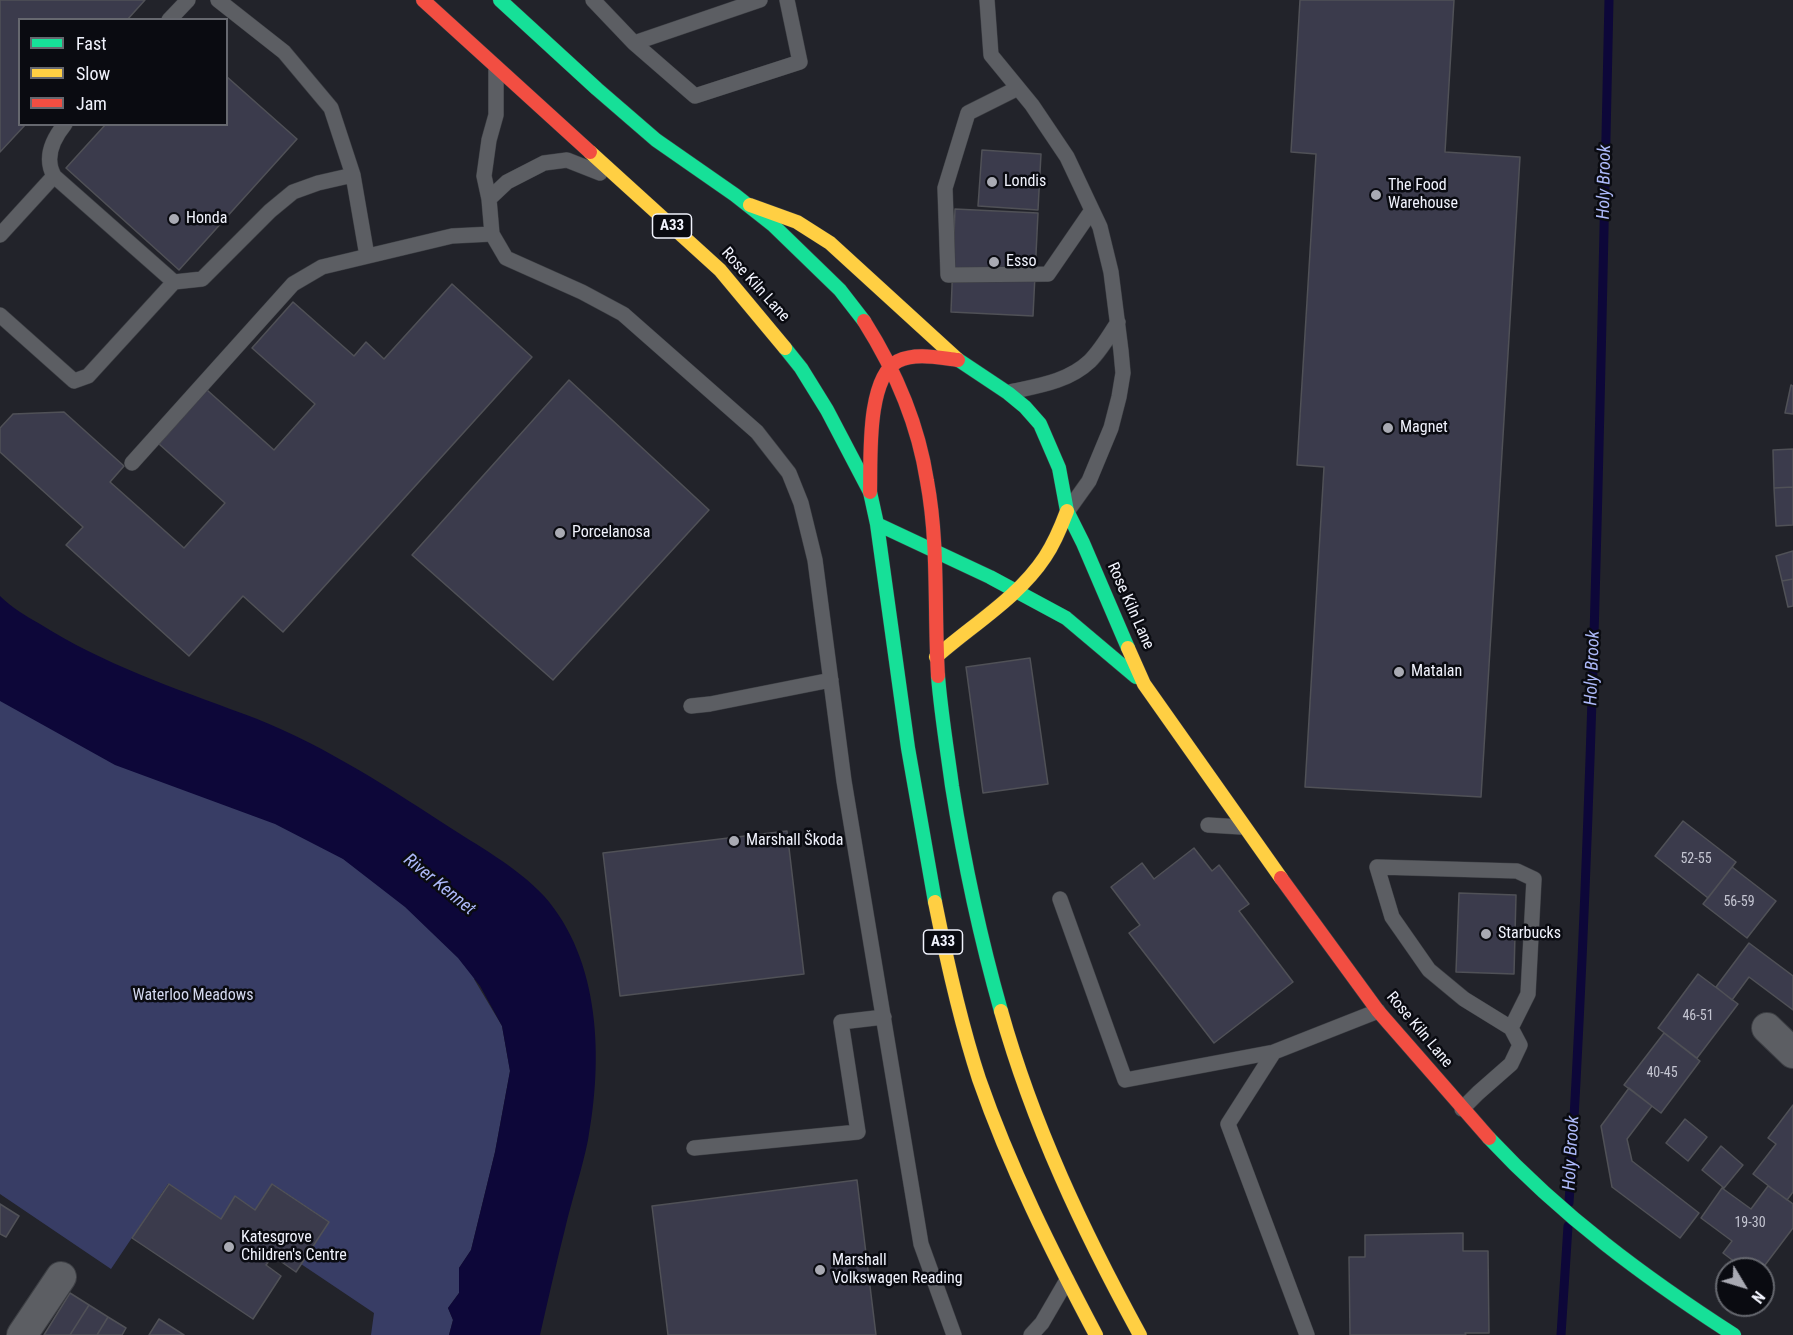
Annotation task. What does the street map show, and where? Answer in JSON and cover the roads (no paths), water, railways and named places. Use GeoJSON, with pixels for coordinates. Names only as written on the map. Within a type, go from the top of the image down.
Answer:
{"type":"FeatureCollection","features":[{"type":"Feature","properties":{"kind":"main road","name":"Rose Kiln Lane"},"geometry":{"type":"LineString","coordinates":[[423,0],[720,270],[768,324],[801,368],[822,402],[870,492]]}},
{"type":"Feature","properties":{"kind":"main road","name":"Rose Kiln Lane"},"geometry":{"type":"LineString","coordinates":[[500,0],[680,159],[746,203],[797,222],[830,243],[958,360],[1025,407],[1040,424],[1052,446],[1059,468],[1067,511],[1144,684],[1244,827],[1378,1011],[1462,1109],[1506,1156],[1580,1224],[1668,1292],[1734,1335]]}},
{"type":"Feature","properties":{"kind":"main road","name":"A33"},"geometry":{"type":"LineString","coordinates":[[746,203],[848,296],[891,365],[912,423],[926,472],[932,509],[936,657],[942,715],[969,876],[998,999],[1018,1067],[1064,1184],[1114,1288],[1140,1335]]}},
{"type":"Feature","properties":{"kind":"main road","name":"Rose Kiln Lane"},"geometry":{"type":"LineString","coordinates":[[891,365],[898,360],[912,357],[958,360]]}},
{"type":"Feature","properties":{"kind":"main road"},"geometry":{"type":"LineString","coordinates":[[870,492],[874,402],[883,376],[891,365]]}},
{"type":"Feature","properties":{"kind":"main road","name":"A33"},"geometry":{"type":"LineString","coordinates":[[870,492],[877,524],[906,749],[932,899],[967,1039],[981,1084],[1019,1181],[1096,1335]]}},
{"type":"Feature","properties":{"kind":"main road"},"geometry":{"type":"LineString","coordinates":[[936,657],[957,636],[1016,592],[1055,544],[1067,511]]}},
{"type":"Feature","properties":{"kind":"main road","name":"Rose Kiln Lane"},"geometry":{"type":"LineString","coordinates":[[877,524],[1016,592],[1080,628],[1144,684]]}},
{"type":"Feature","properties":{"kind":"street"},"geometry":{"type":"LineString","coordinates":[[1767,1028],[1793,1053]]}},
{"type":"Feature","properties":{"kind":"street"},"geometry":{"type":"LineString","coordinates":[[22,1335],[61,1277]]}},
{"type":"Feature","properties":{"kind":"lane"},"geometry":{"type":"LineString","coordinates":[[171,18],[188,0]]}},
{"type":"Feature","properties":{"kind":"lane"},"geometry":{"type":"LineString","coordinates":[[218,0],[284,52],[331,108],[353,175],[367,255]]}},
{"type":"Feature","properties":{"kind":"lane"},"geometry":{"type":"LineString","coordinates":[[593,0],[634,43],[695,96],[800,62],[787,0]]}},
{"type":"Feature","properties":{"kind":"lane"},"geometry":{"type":"LineString","coordinates":[[634,43],[760,0]]}},
{"type":"Feature","properties":{"kind":"lane"},"geometry":{"type":"LineString","coordinates":[[987,0],[991,55],[1018,88],[1067,157],[1100,227],[1111,272],[1123,373],[1119,398],[1111,428],[1089,481],[1067,511]]}},
{"type":"Feature","properties":{"kind":"lane"},"geometry":{"type":"LineString","coordinates":[[496,68],[496,115],[489,140],[484,176],[489,199],[492,234],[506,258],[582,292],[623,314],[758,432],[786,469],[801,503],[815,560],[844,782],[921,1244],[954,1335]]}},
{"type":"Feature","properties":{"kind":"lane"},"geometry":{"type":"LineString","coordinates":[[1018,88],[968,113],[945,188],[948,276],[1048,274],[1092,210]]}},
{"type":"Feature","properties":{"kind":"lane"},"geometry":{"type":"LineString","coordinates":[[64,126],[50,148],[48,166],[54,176],[174,282]]}},
{"type":"Feature","properties":{"kind":"lane"},"geometry":{"type":"LineString","coordinates":[[489,199],[507,182],[544,163],[567,160],[622,182]]}},
{"type":"Feature","properties":{"kind":"lane"},"geometry":{"type":"LineString","coordinates":[[0,315],[74,381],[88,376],[174,282],[202,279],[270,211],[293,192],[318,183],[353,175]]}},
{"type":"Feature","properties":{"kind":"lane"},"geometry":{"type":"LineString","coordinates":[[0,235],[54,176]]}},
{"type":"Feature","properties":{"kind":"lane"},"geometry":{"type":"LineString","coordinates":[[132,462],[293,284],[322,267],[367,255],[452,236],[492,234]]}},
{"type":"Feature","properties":{"kind":"lane"},"geometry":{"type":"LineString","coordinates":[[1008,393],[1055,381],[1071,374],[1088,363],[1118,322]]}},
{"type":"Feature","properties":{"kind":"lane"},"geometry":{"type":"LineString","coordinates":[[691,706],[710,705],[831,680]]}},
{"type":"Feature","properties":{"kind":"lane"},"geometry":{"type":"LineString","coordinates":[[1208,825],[1244,827]]}},
{"type":"Feature","properties":{"kind":"lane"},"geometry":{"type":"LineString","coordinates":[[1462,1109],[1510,1064],[1520,1045],[1511,1028],[1464,999],[1429,970],[1392,917],[1377,867],[1517,871],[1534,879],[1528,994],[1511,1028]]}},
{"type":"Feature","properties":{"kind":"lane"},"geometry":{"type":"LineString","coordinates":[[1060,899],[1125,1080],[1274,1052],[1378,1011]]}},
{"type":"Feature","properties":{"kind":"lane"},"geometry":{"type":"LineString","coordinates":[[694,1148],[858,1131],[841,1022],[884,1017]]}},
{"type":"Feature","properties":{"kind":"lane"},"geometry":{"type":"LineString","coordinates":[[1274,1052],[1228,1124],[1307,1335]]}},
{"type":"Feature","properties":{"kind":"lane"},"geometry":{"type":"LineString","coordinates":[[1031,1335],[1042,1323],[1067,1280]]}},
{"type":"Feature","properties":{"kind":"water","name":"River Kennet"},"geometry":{"type":"Polygon","coordinates":[[[0,596],[24,615],[114,663],[270,724],[322,749],[395,792],[509,866],[544,896],[563,922],[577,950],[587,980],[596,1045],[595,1077],[588,1140],[540,1335],[449,1335],[453,1320],[448,1308],[459,1293],[459,1268],[471,1250],[495,1152],[510,1071],[502,1026],[480,986],[458,958],[405,907],[343,859],[275,824],[115,765],[0,701],[0,596]]]}},
{"type":"Feature","properties":{"kind":"waterway","name":"Holy Brook"},"geometry":{"type":"LineString","coordinates":[[1569,1203],[1578,1053],[1590,752],[1609,0]]}},
{"type":"Feature","properties":{"kind":"waterway","name":"Holy Brook"},"geometry":{"type":"LineString","coordinates":[[1561,1335],[1568,1226]]}},
{"type":"Feature","properties":{"kind":"place","name":"Londis"},"geometry":{"type":"Point","coordinates":[992,182]}},
{"type":"Feature","properties":{"kind":"place","name":"The Food Warehouse"},"geometry":{"type":"Point","coordinates":[1376,195]}},
{"type":"Feature","properties":{"kind":"place","name":"Honda"},"geometry":{"type":"Point","coordinates":[174,219]}},
{"type":"Feature","properties":{"kind":"place","name":"Esso"},"geometry":{"type":"Point","coordinates":[994,262]}},
{"type":"Feature","properties":{"kind":"place","name":"Magnet"},"geometry":{"type":"Point","coordinates":[1388,428]}},
{"type":"Feature","properties":{"kind":"place","name":"Porcelanosa"},"geometry":{"type":"Point","coordinates":[560,533]}},
{"type":"Feature","properties":{"kind":"place","name":"Matalan"},"geometry":{"type":"Point","coordinates":[1399,672]}},
{"type":"Feature","properties":{"kind":"place","name":"Marshall Škoda"},"geometry":{"type":"Point","coordinates":[734,841]}},
{"type":"Feature","properties":{"kind":"place","name":"Starbucks"},"geometry":{"type":"Point","coordinates":[1486,934]}},
{"type":"Feature","properties":{"kind":"place","name":"Katesgrove Children's Centre"},"geometry":{"type":"Point","coordinates":[229,1247]}},
{"type":"Feature","properties":{"kind":"place","name":"Marshall Volkswagen Reading"},"geometry":{"type":"Point","coordinates":[820,1270]}},
{"type":"Feature","properties":{"kind":"park label","name":"Waterloo Meadows"},"geometry":{"type":"Point","coordinates":[193,996]}}]}
